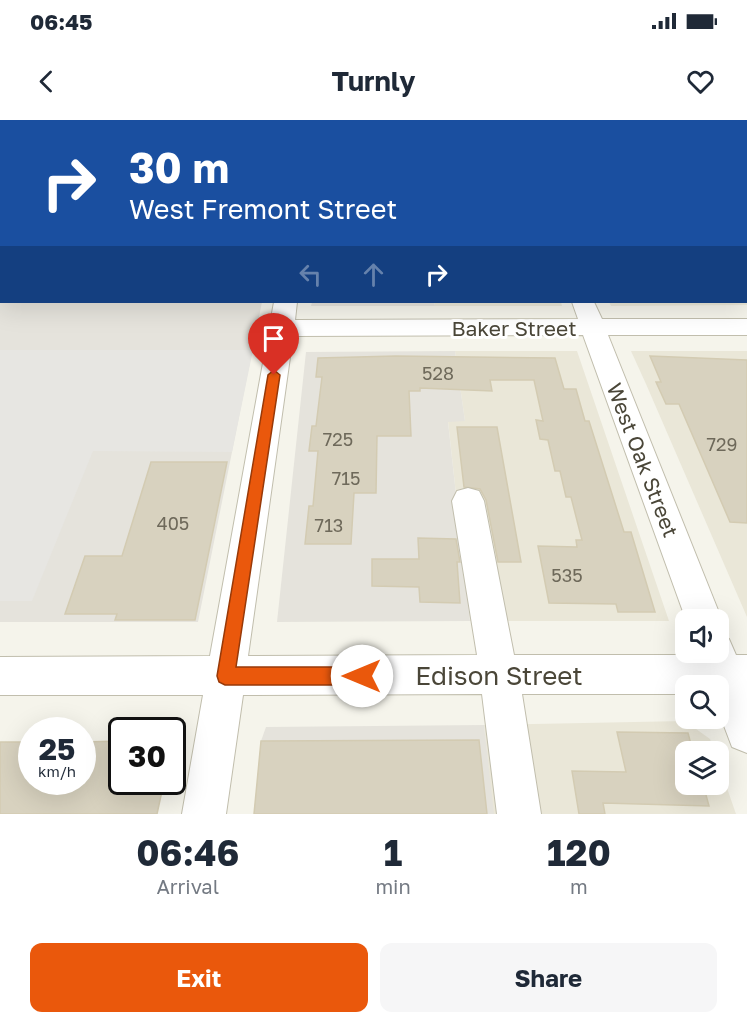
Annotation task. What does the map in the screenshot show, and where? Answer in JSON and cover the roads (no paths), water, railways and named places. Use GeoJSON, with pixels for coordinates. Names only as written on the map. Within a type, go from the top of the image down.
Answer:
{"type":"FeatureCollection","features":[{"type":"Feature","properties":{"kind":"street","name":"Baker Street"},"geometry":{"type":"LineString","coordinates":[[284,315],[588,315],[747,327]]}},
{"type":"Feature","properties":{"kind":"street"},"geometry":{"type":"LineString","coordinates":[[204,814],[284,315]]}},
{"type":"Feature","properties":{"kind":"street","name":"West Oak Street"},"geometry":{"type":"LineString","coordinates":[[588,315],[700,609]]}},
{"type":"Feature","properties":{"kind":"street"},"geometry":{"type":"LineString","coordinates":[[468,501],[499,675],[519,814]]}},
{"type":"Feature","properties":{"kind":"street"},"geometry":{"type":"LineString","coordinates":[[729,667],[747,732]]}},
{"type":"Feature","properties":{"kind":"street","name":"Edison Street"},"geometry":{"type":"LineString","coordinates":[[0,676],[499,675],[729,667]]}}]}
